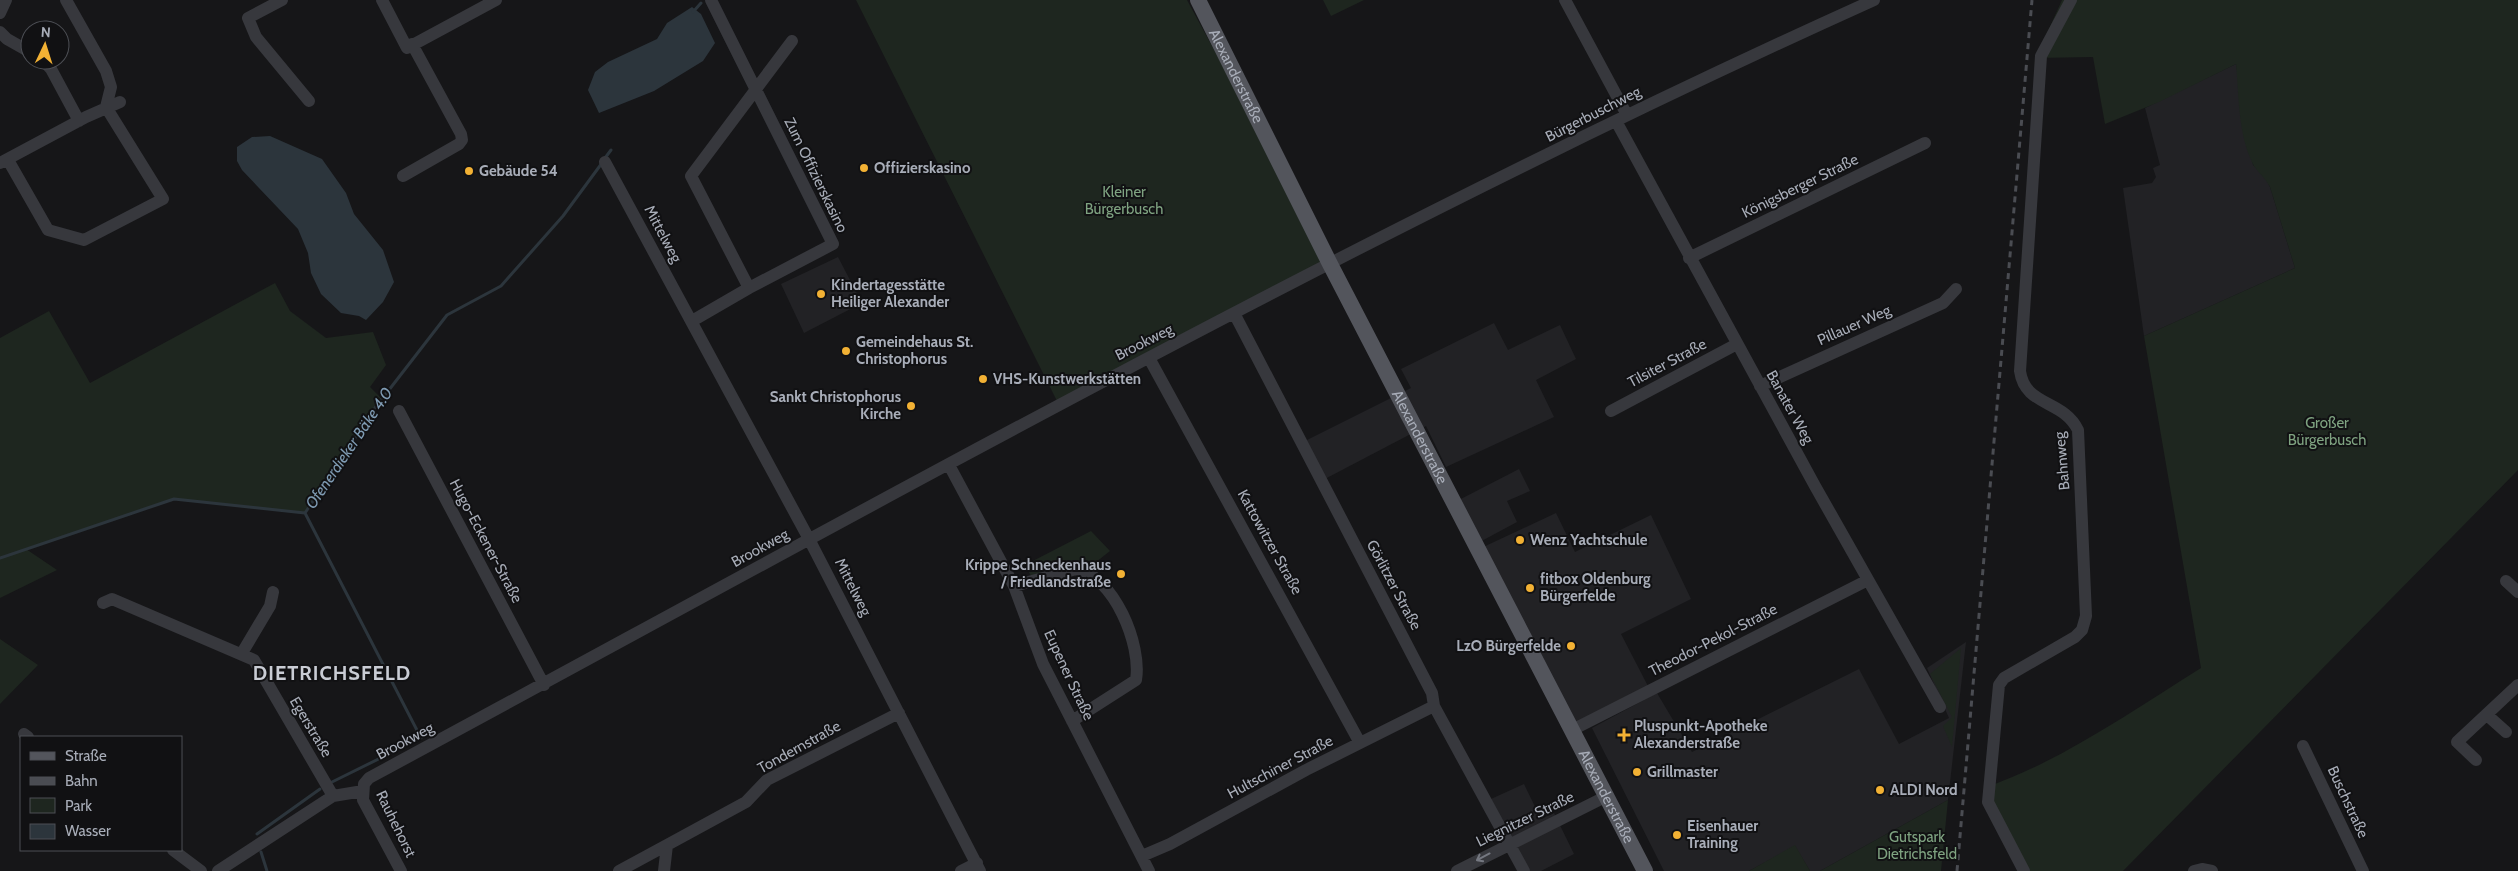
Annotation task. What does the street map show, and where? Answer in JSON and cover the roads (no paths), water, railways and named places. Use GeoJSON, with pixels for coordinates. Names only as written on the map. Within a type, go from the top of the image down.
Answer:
{"type":"FeatureCollection","features":[{"type":"Feature","properties":{"kind":"main road","name":"Alexanderstraße"},"geometry":{"type":"LineString","coordinates":[[1198,0],[1330,264],[1608,796],[1645,871]]}},
{"type":"Feature","properties":{"kind":"street"},"geometry":{"type":"LineString","coordinates":[[0,13],[6,0]]}},
{"type":"Feature","properties":{"kind":"street"},"geometry":{"type":"LineString","coordinates":[[66,0],[106,70],[111,87],[106,107],[164,199],[84,240],[48,230],[4,161],[106,107],[120,102]]}},
{"type":"Feature","properties":{"kind":"street"},"geometry":{"type":"LineString","coordinates":[[282,0],[248,18],[256,37],[309,101]]}},
{"type":"Feature","properties":{"kind":"street"},"geometry":{"type":"LineString","coordinates":[[382,0],[461,134],[462,140],[459,144],[403,176]]}},
{"type":"Feature","properties":{"kind":"street"},"geometry":{"type":"LineString","coordinates":[[410,46],[496,0]]}},
{"type":"Feature","properties":{"kind":"street","name":"Zum Offizierskasino"},"geometry":{"type":"LineString","coordinates":[[692,321],[717,305],[833,244],[712,0]]}},
{"type":"Feature","properties":{"kind":"street","name":"Banater Weg"},"geometry":{"type":"LineString","coordinates":[[1565,0],[1689,258],[1940,707]]}},
{"type":"Feature","properties":{"kind":"street","name":"Bürgerbuschweg"},"geometry":{"type":"LineString","coordinates":[[1330,264],[1703,77],[1874,0]]}},
{"type":"Feature","properties":{"kind":"street","name":"Bahnweg"},"geometry":{"type":"LineString","coordinates":[[2024,871],[1988,802],[1999,685],[2004,678],[2075,637],[2082,630],[2086,616],[2078,430],[2067,414],[2027,391],[2021,382],[2020,371],[2041,56],[2070,0]]}},
{"type":"Feature","properties":{"kind":"street"},"geometry":{"type":"LineString","coordinates":[[0,32],[7,39],[20,46]]}},
{"type":"Feature","properties":{"kind":"street"},"geometry":{"type":"LineString","coordinates":[[749,288],[691,176],[792,41]]}},
{"type":"Feature","properties":{"kind":"street"},"geometry":{"type":"LineString","coordinates":[[52,70],[79,121]]}},
{"type":"Feature","properties":{"kind":"street","name":"Königsberger Straße"},"geometry":{"type":"LineString","coordinates":[[1689,258],[1925,144]]}},
{"type":"Feature","properties":{"kind":"street","name":"Mittelweg"},"geometry":{"type":"LineString","coordinates":[[605,162],[809,539],[978,867]]}},
{"type":"Feature","properties":{"kind":"street","name":"Brookweg"},"geometry":{"type":"LineString","coordinates":[[363,791],[364,784],[369,778],[544,685],[809,539],[1330,264]]}},
{"type":"Feature","properties":{"kind":"street","name":"Pillauer Weg"},"geometry":{"type":"LineString","coordinates":[[1760,386],[1943,303],[1956,289]]}},
{"type":"Feature","properties":{"kind":"street","name":"Görlitzer Straße"},"geometry":{"type":"LineString","coordinates":[[1234,314],[1432,692],[1434,706],[1524,871]]}},
{"type":"Feature","properties":{"kind":"street","name":"Tilsiter Straße"},"geometry":{"type":"LineString","coordinates":[[1611,411],[1737,344]]}},
{"type":"Feature","properties":{"kind":"street","name":"Kattowitzer Straße"},"geometry":{"type":"LineString","coordinates":[[1149,358],[1360,744]]}},
{"type":"Feature","properties":{"kind":"street","name":"Hugo-Eckener-Straße"},"geometry":{"type":"LineString","coordinates":[[399,411],[544,685]]}},
{"type":"Feature","properties":{"kind":"street","name":"Eupener Straße"},"geometry":{"type":"LineString","coordinates":[[949,465],[1014,586],[1043,664],[1150,871]]}},
{"type":"Feature","properties":{"kind":"street"},"geometry":{"type":"LineString","coordinates":[[1014,586],[1076,569],[1083,570],[1102,582],[1115,600],[1122,616],[1138,659],[1136,680],[1072,722]]}},
{"type":"Feature","properties":{"kind":"street","name":"Theodor-Pekol-Straße"},"geometry":{"type":"LineString","coordinates":[[1572,730],[1868,580]]}},
{"type":"Feature","properties":{"kind":"street"},"geometry":{"type":"LineString","coordinates":[[2506,581],[2518,592]]}},
{"type":"Feature","properties":{"kind":"street"},"geometry":{"type":"LineString","coordinates":[[242,653],[270,606],[273,592]]}},
{"type":"Feature","properties":{"kind":"street","name":"Egerstraße"},"geometry":{"type":"LineString","coordinates":[[103,603],[112,599],[242,653],[254,660],[334,796]]}},
{"type":"Feature","properties":{"kind":"street"},"geometry":{"type":"LineString","coordinates":[[2476,760],[2457,742],[2518,685]]}},
{"type":"Feature","properties":{"kind":"street","name":"Hultschiner Straße"},"geometry":{"type":"LineString","coordinates":[[1142,856],[1170,844],[1434,706]]}},
{"type":"Feature","properties":{"kind":"street","name":"Tondernstraße"},"geometry":{"type":"LineString","coordinates":[[621,870],[746,802],[767,780],[899,713]]}},
{"type":"Feature","properties":{"kind":"street"},"geometry":{"type":"LineString","coordinates":[[2487,715],[2506,732]]}},
{"type":"Feature","properties":{"kind":"street","name":"Buschstraße"},"geometry":{"type":"LineString","coordinates":[[2303,746],[2363,871]]}},
{"type":"Feature","properties":{"kind":"street"},"geometry":{"type":"LineString","coordinates":[[218,871],[334,796],[363,791]]}},
{"type":"Feature","properties":{"kind":"street","name":"Rauhehorst"},"geometry":{"type":"LineString","coordinates":[[363,791],[366,805],[401,871]]}},
{"type":"Feature","properties":{"kind":"street","name":"Liegnitzer Straße"},"geometry":{"type":"LineString","coordinates":[[1457,871],[1509,843],[1608,796]]}},
{"type":"Feature","properties":{"kind":"street"},"geometry":{"type":"LineString","coordinates":[[664,871],[667,845]]}},
{"type":"Feature","properties":{"kind":"street"},"geometry":{"type":"LineString","coordinates":[[174,851],[201,871]]}},
{"type":"Feature","properties":{"kind":"street"},"geometry":{"type":"LineString","coordinates":[[961,871],[978,867]]}},
{"type":"Feature","properties":{"kind":"street"},"geometry":{"type":"LineString","coordinates":[[2194,871],[2202,869],[2212,871]]}},
{"type":"Feature","properties":{"kind":"water"},"geometry":{"type":"Polygon","coordinates":[[[692,7],[701,14],[715,43],[703,61],[654,91],[599,113],[588,90],[595,72],[608,62],[657,39],[667,23],[692,7]]]}},
{"type":"Feature","properties":{"kind":"water"},"geometry":{"type":"Polygon","coordinates":[[[270,136],[322,159],[346,193],[354,214],[383,250],[394,282],[383,302],[366,320],[359,316],[341,313],[321,294],[311,273],[308,253],[298,229],[242,170],[237,161],[237,147],[252,137],[270,136]]]}},
{"type":"Feature","properties":{"kind":"waterway"},"geometry":{"type":"LineString","coordinates":[[693,12],[701,3]]}},
{"type":"Feature","properties":{"kind":"waterway","name":"Ofenerdieker Bäke 4.0"},"geometry":{"type":"LineString","coordinates":[[605,158],[611,150]]}},
{"type":"Feature","properties":{"kind":"waterway","name":"Ofenerdieker Bäke 4.0"},"geometry":{"type":"LineString","coordinates":[[332,782],[421,738],[305,513],[375,408],[447,315],[501,286],[563,216],[602,163]]}},
{"type":"Feature","properties":{"kind":"waterway"},"geometry":{"type":"LineString","coordinates":[[0,558],[174,499],[305,513]]}},
{"type":"Feature","properties":{"kind":"waterway"},"geometry":{"type":"LineString","coordinates":[[257,834],[320,789]]}},
{"type":"Feature","properties":{"kind":"waterway"},"geometry":{"type":"LineString","coordinates":[[261,852],[267,871]]}},
{"type":"Feature","properties":{"kind":"railway"},"geometry":{"type":"LineString","coordinates":[[1957,871],[2032,0]]}},
{"type":"Feature","properties":{"kind":"place","name":"Offizierskasino"},"geometry":{"type":"Point","coordinates":[864,168]}},
{"type":"Feature","properties":{"kind":"place","name":"Gebäude 54"},"geometry":{"type":"Point","coordinates":[469,171]}},
{"type":"Feature","properties":{"kind":"place","name":"Kindertagesstätte Heiliger Alexander"},"geometry":{"type":"Point","coordinates":[821,294]}},
{"type":"Feature","properties":{"kind":"place","name":"Gemeindehaus St. Christophorus"},"geometry":{"type":"Point","coordinates":[846,351]}},
{"type":"Feature","properties":{"kind":"place","name":"VHS-Kunstwerkstätten"},"geometry":{"type":"Point","coordinates":[983,379]}},
{"type":"Feature","properties":{"kind":"place","name":"Sankt Christophorus Kirche"},"geometry":{"type":"Point","coordinates":[911,406]}},
{"type":"Feature","properties":{"kind":"place","name":"Wenz Yachtschule"},"geometry":{"type":"Point","coordinates":[1520,540]}},
{"type":"Feature","properties":{"kind":"place","name":"Krippe Schneckenhaus / Friedlandstraße"},"geometry":{"type":"Point","coordinates":[1121,574]}},
{"type":"Feature","properties":{"kind":"place","name":"fitbox Oldenburg Bürgerfelde"},"geometry":{"type":"Point","coordinates":[1530,588]}},
{"type":"Feature","properties":{"kind":"place","name":"LzO Bürgerfelde"},"geometry":{"type":"Point","coordinates":[1571,646]}},
{"type":"Feature","properties":{"kind":"place","name":"Pluspunkt-Apotheke Alexanderstraße"},"geometry":{"type":"Point","coordinates":[1624,735]}},
{"type":"Feature","properties":{"kind":"place","name":"Grillmaster"},"geometry":{"type":"Point","coordinates":[1637,772]}},
{"type":"Feature","properties":{"kind":"place","name":"ALDI Nord"},"geometry":{"type":"Point","coordinates":[1880,790]}},
{"type":"Feature","properties":{"kind":"place","name":"Eisenhauer Training"},"geometry":{"type":"Point","coordinates":[1677,835]}},
{"type":"Feature","properties":{"kind":"district","name":"DIETRICHSFELD"},"geometry":{"type":"Point","coordinates":[332,673]}},
{"type":"Feature","properties":{"kind":"park label","name":"Kleiner Bürgerbusch"},"geometry":{"type":"Point","coordinates":[1124,200]}},
{"type":"Feature","properties":{"kind":"park label","name":"Großer Bürgerbusch"},"geometry":{"type":"Point","coordinates":[2327,432]}},
{"type":"Feature","properties":{"kind":"park label","name":"Gutspark Dietrichsfeld"},"geometry":{"type":"Point","coordinates":[1917,846]}}]}
